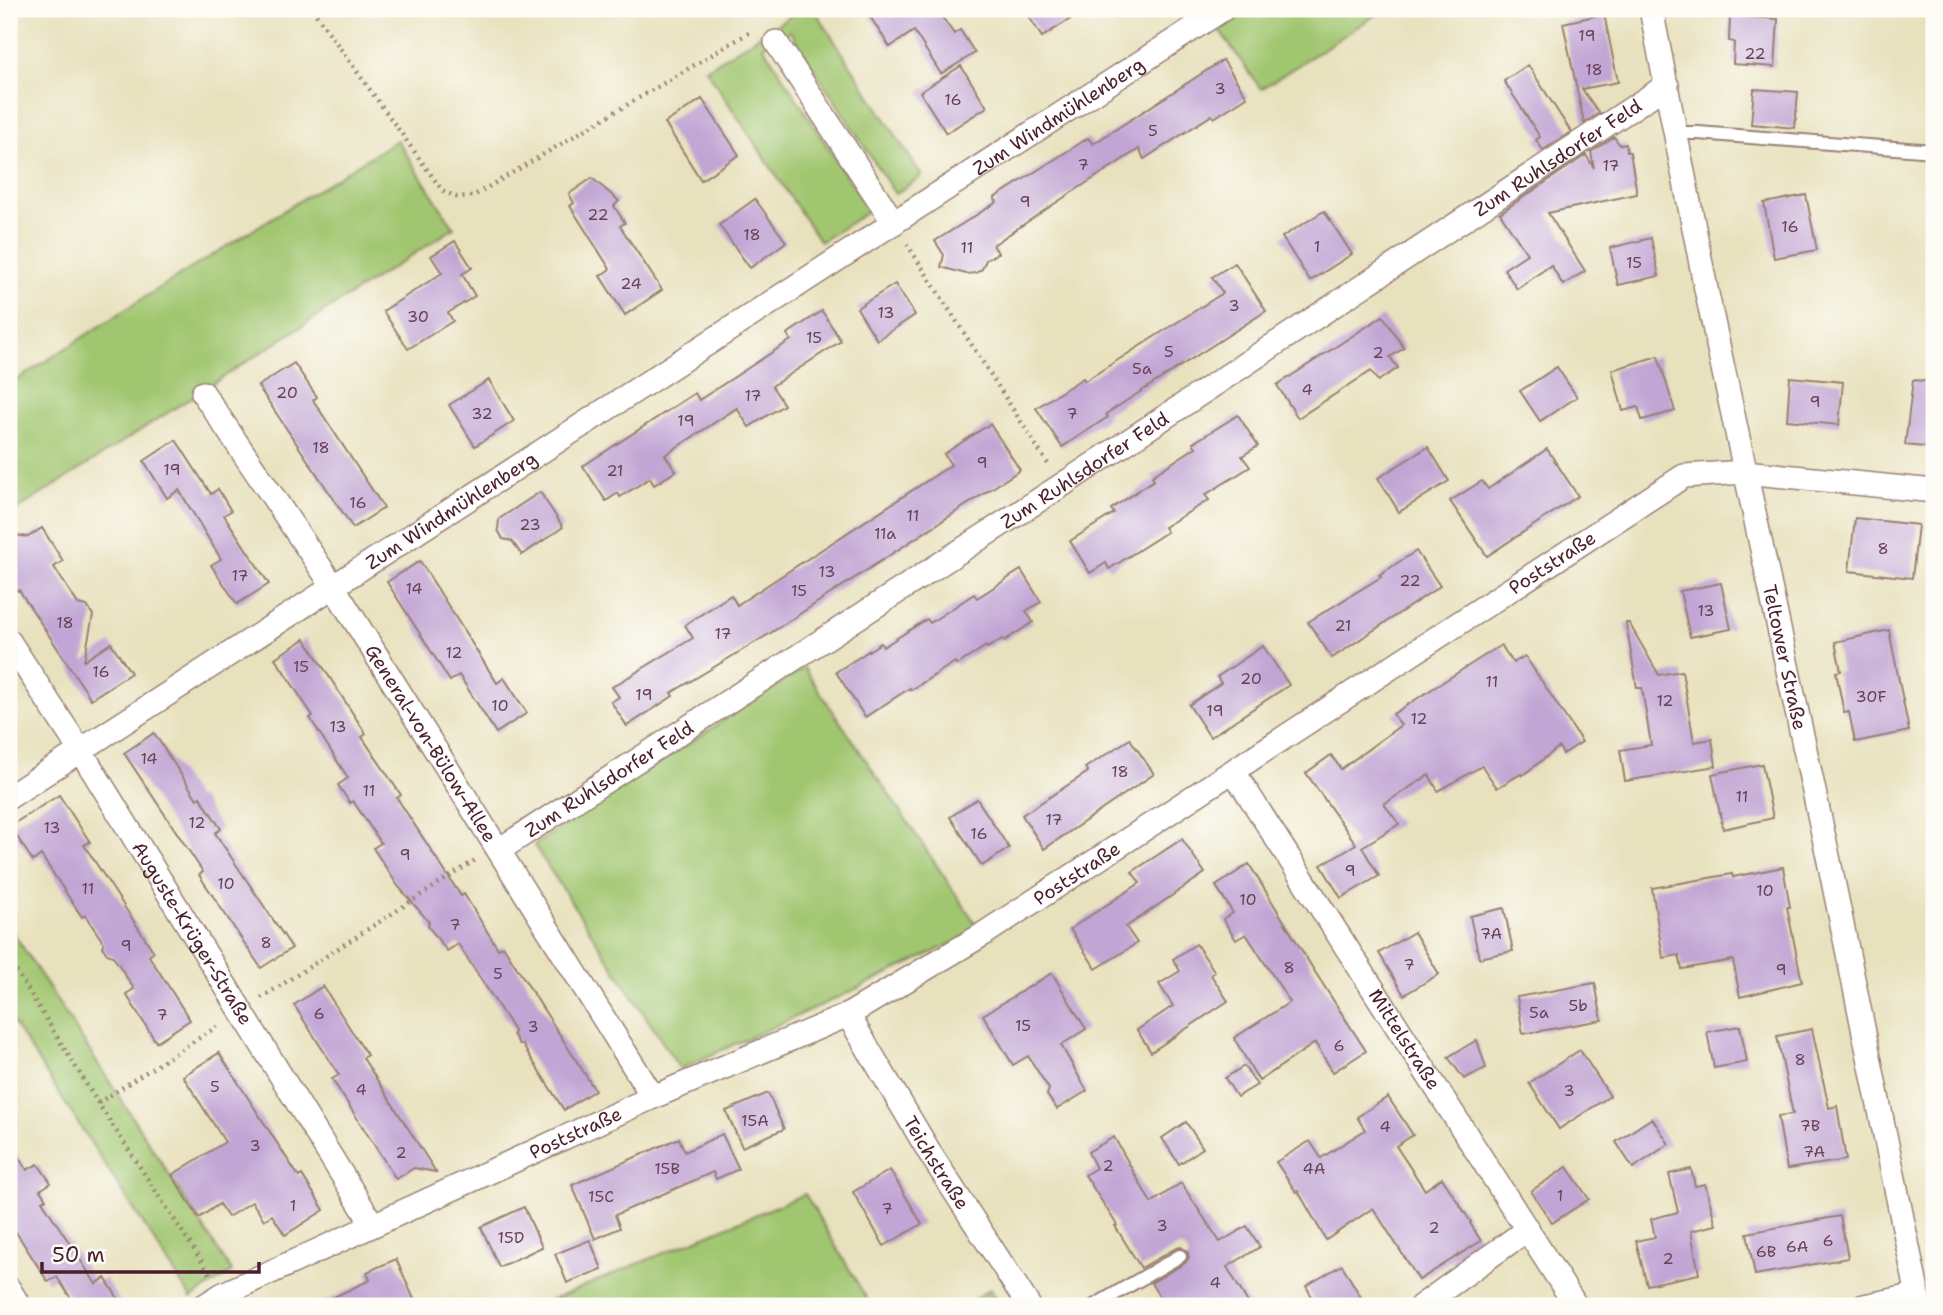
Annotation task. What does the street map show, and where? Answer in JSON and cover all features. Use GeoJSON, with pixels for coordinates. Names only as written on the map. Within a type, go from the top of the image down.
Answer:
{"type":"FeatureCollection","features":[{"type":"Feature","properties":{"kind":"street","name":"Zum Windmühlenberg"},"geometry":{"type":"LineString","coordinates":[[9,797],[1223,9]]}},
{"type":"Feature","properties":{"kind":"street","name":"Teltower Straße"},"geometry":{"type":"LineString","coordinates":[[1651,9],[1677,134],[1690,215],[1826,848],[1919,1301]]}},
{"type":"Feature","properties":{"kind":"street"},"geometry":{"type":"LineString","coordinates":[[776,42],[894,223]]}},
{"type":"Feature","properties":{"kind":"street","name":"Zum Ruhlsdorfer Feld"},"geometry":{"type":"LineString","coordinates":[[499,850],[1062,485],[1667,85]]}},
{"type":"Feature","properties":{"kind":"street","name":"General-von-Bülow-Allee"},"geometry":{"type":"LineString","coordinates":[[203,393],[333,586],[653,1097]]}},
{"type":"Feature","properties":{"kind":"street","name":"Poststraße"},"geometry":{"type":"LineString","coordinates":[[214,1300],[653,1097],[848,1015],[982,935],[1684,476],[1745,472],[1934,491]]}},
{"type":"Feature","properties":{"kind":"street","name":"Auguste-Krüger-Straße"},"geometry":{"type":"LineString","coordinates":[[9,641],[80,750],[373,1225]]}},
{"type":"Feature","properties":{"kind":"street","name":"Mittelstraße"},"geometry":{"type":"LineString","coordinates":[[1234,772],[1576,1306]]}},
{"type":"Feature","properties":{"kind":"street","name":"Teichstraße"},"geometry":{"type":"LineString","coordinates":[[848,1015],[933,1158],[1029,1306]]}},
{"type":"Feature","properties":{"kind":"street"},"geometry":{"type":"LineString","coordinates":[[1421,1306],[1528,1230]]}},
{"type":"Feature","properties":{"kind":"street"},"geometry":{"type":"LineString","coordinates":[[9,1289],[19,1306]]}},
{"type":"Feature","properties":{"kind":"street"},"geometry":{"type":"LineString","coordinates":[[1864,1306],[1919,1301]]}},
{"type":"Feature","properties":{"kind":"lane"},"geometry":{"type":"LineString","coordinates":[[1677,134],[1698,132],[1934,151]]}},
{"type":"Feature","properties":{"kind":"lane"},"geometry":{"type":"LineString","coordinates":[[1094,1306],[1180,1256]]}},
{"type":"Feature","properties":{"kind":"path"},"geometry":{"type":"LineString","coordinates":[[312,9],[442,190],[456,197],[473,196],[756,28],[776,42]]}},
{"type":"Feature","properties":{"kind":"path"},"geometry":{"type":"LineString","coordinates":[[894,223],[1062,485]]}},
{"type":"Feature","properties":{"kind":"path"},"geometry":{"type":"LineString","coordinates":[[98,1103],[473,861],[499,850]]}},
{"type":"Feature","properties":{"kind":"path"},"geometry":{"type":"LineString","coordinates":[[9,960],[98,1103],[214,1300]]}},
{"type":"Feature","properties":{"kind":"green space"},"geometry":{"type":"Polygon","coordinates":[[[802,9],[814,9],[922,176],[895,194],[790,31],[763,46],[869,211],[820,242],[706,69],[802,9]]]}},
{"type":"Feature","properties":{"kind":"green space"},"geometry":{"type":"Polygon","coordinates":[[[1246,9],[1385,9],[1261,89],[1217,27],[1246,9]]]}},
{"type":"Feature","properties":{"kind":"green space"},"geometry":{"type":"Polygon","coordinates":[[[397,140],[454,228],[9,515],[9,385],[397,140]]]}},
{"type":"Feature","properties":{"kind":"green space"},"geometry":{"type":"Polygon","coordinates":[[[804,668],[980,930],[680,1069],[534,845],[804,668]]]}},
{"type":"Feature","properties":{"kind":"green space"},"geometry":{"type":"Polygon","coordinates":[[[9,926],[232,1272],[191,1298],[9,1016],[9,926]]]}},
{"type":"Feature","properties":{"kind":"green space"},"geometry":{"type":"Polygon","coordinates":[[[805,1194],[871,1306],[537,1306],[805,1194]]]}},
{"type":"Feature","properties":{"kind":"green space"},"geometry":{"type":"Polygon","coordinates":[[[990,1289],[1001,1306],[963,1306],[990,1289]]]}},
{"type":"Feature","properties":{"kind":"building"},"geometry":{"type":"Polygon","coordinates":[[[865,9],[947,9],[940,14],[954,34],[960,30],[975,53],[941,74],[914,31],[890,47],[865,9]]]}},
{"type":"Feature","properties":{"kind":"building"},"geometry":{"type":"Polygon","coordinates":[[[1024,9],[1086,9],[1042,37],[1024,9]]]}},
{"type":"Feature","properties":{"kind":"building"},"geometry":{"type":"Polygon","coordinates":[[[1604,14],[1618,82],[1582,89],[1599,113],[1584,123],[1563,23],[1604,14]]]}},
{"type":"Feature","properties":{"kind":"building"},"geometry":{"type":"Polygon","coordinates":[[[1730,16],[1778,19],[1775,67],[1733,64],[1734,42],[1729,41],[1730,16]]]}},
{"type":"Feature","properties":{"kind":"building"},"geometry":{"type":"Polygon","coordinates":[[[1223,60],[1247,97],[1214,118],[1212,115],[1144,159],[1139,149],[1054,204],[993,245],[998,253],[986,260],[982,269],[976,273],[966,274],[941,267],[944,255],[935,241],[997,202],[994,198],[1088,138],[1093,144],[1223,60]]]}},
{"type":"Feature","properties":{"kind":"building"},"geometry":{"type":"Polygon","coordinates":[[[1528,65],[1571,132],[1543,150],[1536,140],[1540,137],[1504,81],[1528,65]]]}},
{"type":"Feature","properties":{"kind":"building"},"geometry":{"type":"Polygon","coordinates":[[[961,66],[987,107],[946,133],[920,92],[961,66]]]}},
{"type":"Feature","properties":{"kind":"building"},"geometry":{"type":"Polygon","coordinates":[[[1754,89],[1798,92],[1795,128],[1751,124],[1754,89]]]}},
{"type":"Feature","properties":{"kind":"building"},"geometry":{"type":"Polygon","coordinates":[[[702,99],[739,155],[701,180],[665,123],[702,99]]]}},
{"type":"Feature","properties":{"kind":"building"},"geometry":{"type":"Polygon","coordinates":[[[1614,137],[1620,145],[1626,144],[1627,152],[1630,152],[1637,194],[1548,213],[1585,271],[1563,285],[1551,265],[1517,289],[1504,269],[1527,254],[1500,213],[1586,155],[1594,168],[1591,152],[1614,137]]]}},
{"type":"Feature","properties":{"kind":"building"},"geometry":{"type":"Polygon","coordinates":[[[592,178],[619,201],[614,206],[625,223],[620,226],[662,290],[625,315],[600,276],[610,269],[570,206],[574,203],[569,194],[592,178]]]}},
{"type":"Feature","properties":{"kind":"building"},"geometry":{"type":"Polygon","coordinates":[[[1806,195],[1817,250],[1774,258],[1764,203],[1806,195]]]}},
{"type":"Feature","properties":{"kind":"building"},"geometry":{"type":"Polygon","coordinates":[[[755,199],[786,242],[750,268],[719,225],[755,199]]]}},
{"type":"Feature","properties":{"kind":"building"},"geometry":{"type":"Polygon","coordinates":[[[1324,211],[1352,254],[1310,281],[1282,237],[1324,211]]]}},
{"type":"Feature","properties":{"kind":"building"},"geometry":{"type":"Polygon","coordinates":[[[1651,238],[1659,276],[1618,285],[1610,248],[1651,238]]]}},
{"type":"Feature","properties":{"kind":"building"},"geometry":{"type":"Polygon","coordinates":[[[455,241],[472,268],[462,274],[475,296],[448,313],[453,321],[408,349],[383,311],[442,273],[431,256],[455,241]]]}},
{"type":"Feature","properties":{"kind":"building"},"geometry":{"type":"Polygon","coordinates":[[[1235,263],[1266,311],[1106,414],[1108,417],[1062,447],[1036,408],[1083,378],[1085,381],[1223,293],[1212,277],[1235,263]]]}},
{"type":"Feature","properties":{"kind":"building"},"geometry":{"type":"Polygon","coordinates":[[[895,284],[915,315],[877,340],[857,308],[895,284]]]}},
{"type":"Feature","properties":{"kind":"building"},"geometry":{"type":"Polygon","coordinates":[[[822,311],[841,341],[772,386],[784,405],[749,427],[737,408],[665,455],[676,471],[654,485],[650,478],[620,497],[618,493],[606,501],[583,466],[695,393],[699,400],[791,340],[787,334],[822,311]]]}},
{"type":"Feature","properties":{"kind":"building"},"geometry":{"type":"Polygon","coordinates":[[[1383,316],[1404,348],[1390,357],[1398,368],[1378,381],[1371,371],[1298,418],[1277,385],[1383,316]]]}},
{"type":"Feature","properties":{"kind":"building"},"geometry":{"type":"Polygon","coordinates":[[[1658,356],[1675,411],[1642,420],[1638,407],[1623,411],[1612,370],[1658,356]]]}},
{"type":"Feature","properties":{"kind":"building"},"geometry":{"type":"Polygon","coordinates":[[[294,363],[317,397],[313,400],[384,508],[353,528],[258,386],[294,363]]]}},
{"type":"Feature","properties":{"kind":"building"},"geometry":{"type":"Polygon","coordinates":[[[1557,367],[1577,397],[1540,421],[1520,391],[1557,367]]]}},
{"type":"Feature","properties":{"kind":"building"},"geometry":{"type":"Polygon","coordinates":[[[1790,377],[1843,382],[1839,425],[1787,420],[1790,377]]]}},
{"type":"Feature","properties":{"kind":"building"},"geometry":{"type":"Polygon","coordinates":[[[489,380],[514,421],[475,446],[449,405],[489,380]]]}},
{"type":"Feature","properties":{"kind":"building"},"geometry":{"type":"Polygon","coordinates":[[[1913,380],[1934,382],[1934,448],[1905,445],[1913,380]]]}},
{"type":"Feature","properties":{"kind":"building"},"geometry":{"type":"Polygon","coordinates":[[[1238,415],[1258,446],[1242,456],[1250,467],[1205,495],[1209,500],[1164,527],[1167,532],[1109,569],[1106,563],[1090,573],[1070,541],[1114,513],[1111,509],[1154,480],[1152,476],[1196,447],[1193,443],[1238,415]]]}},
{"type":"Feature","properties":{"kind":"building"},"geometry":{"type":"Polygon","coordinates":[[[990,424],[1020,470],[769,634],[671,693],[673,696],[627,726],[611,702],[619,697],[612,687],[693,638],[685,625],[731,595],[737,605],[951,465],[944,454],[990,424]]]}},
{"type":"Feature","properties":{"kind":"building"},"geometry":{"type":"Polygon","coordinates":[[[176,440],[211,494],[218,489],[231,511],[224,515],[269,584],[237,604],[211,565],[221,559],[179,490],[167,498],[144,461],[176,440]]]}},
{"type":"Feature","properties":{"kind":"building"},"geometry":{"type":"Polygon","coordinates":[[[1428,447],[1449,481],[1399,512],[1378,478],[1428,447]]]}},
{"type":"Feature","properties":{"kind":"building"},"geometry":{"type":"Polygon","coordinates":[[[1547,449],[1578,496],[1487,556],[1450,501],[1482,481],[1488,489],[1547,449]]]}},
{"type":"Feature","properties":{"kind":"building"},"geometry":{"type":"Polygon","coordinates":[[[540,492],[563,527],[522,555],[512,541],[503,539],[498,530],[499,519],[540,492]]]}},
{"type":"Feature","properties":{"kind":"building"},"geometry":{"type":"Polygon","coordinates":[[[1855,518],[1918,525],[1912,578],[1849,571],[1855,518]]]}},
{"type":"Feature","properties":{"kind":"building"},"geometry":{"type":"Polygon","coordinates":[[[42,528],[63,561],[54,567],[78,604],[87,606],[93,615],[84,661],[111,643],[131,673],[91,699],[9,578],[9,550],[15,535],[28,537],[42,528]]]}},
{"type":"Feature","properties":{"kind":"building"},"geometry":{"type":"Polygon","coordinates":[[[1416,551],[1440,586],[1332,658],[1308,622],[1381,577],[1379,575],[1416,551]]]}},
{"type":"Feature","properties":{"kind":"building"},"geometry":{"type":"Polygon","coordinates":[[[420,561],[497,683],[504,678],[527,713],[496,733],[459,675],[450,681],[387,582],[420,561]]]}},
{"type":"Feature","properties":{"kind":"building"},"geometry":{"type":"Polygon","coordinates":[[[1021,570],[1041,602],[1026,611],[1033,622],[1004,641],[1002,639],[987,648],[986,646],[957,665],[955,662],[865,717],[836,672],[881,643],[883,647],[927,619],[930,623],[974,594],[977,598],[1021,570]]]}},
{"type":"Feature","properties":{"kind":"building"},"geometry":{"type":"Polygon","coordinates":[[[1721,583],[1731,629],[1690,637],[1680,591],[1721,583]]]}},
{"type":"Feature","properties":{"kind":"building"},"geometry":{"type":"Polygon","coordinates":[[[1626,623],[1629,623],[1659,675],[1682,671],[1694,742],[1712,739],[1716,766],[1625,781],[1620,750],[1651,745],[1642,688],[1637,688],[1626,623]]]}},
{"type":"Feature","properties":{"kind":"building"},"geometry":{"type":"Polygon","coordinates":[[[1889,630],[1909,731],[1855,742],[1849,712],[1844,713],[1836,672],[1841,671],[1835,642],[1889,630]]]}},
{"type":"Feature","properties":{"kind":"building"},"geometry":{"type":"Polygon","coordinates":[[[305,639],[366,734],[362,737],[401,795],[397,798],[461,896],[464,894],[498,949],[503,946],[595,1090],[564,1110],[522,1044],[519,1044],[508,1021],[458,944],[447,951],[428,926],[429,922],[398,886],[373,848],[381,843],[353,801],[350,803],[338,785],[348,778],[310,718],[313,716],[275,658],[305,639]]]}},
{"type":"Feature","properties":{"kind":"building"},"geometry":{"type":"Polygon","coordinates":[[[1501,645],[1513,663],[1525,656],[1582,742],[1563,754],[1559,747],[1522,776],[1521,774],[1497,788],[1482,766],[1438,791],[1429,775],[1384,804],[1399,824],[1362,847],[1379,876],[1341,898],[1321,865],[1356,844],[1306,773],[1331,755],[1341,769],[1401,725],[1393,714],[1501,645]]]}},
{"type":"Feature","properties":{"kind":"building"},"geometry":{"type":"Polygon","coordinates":[[[1263,646],[1289,685],[1210,737],[1189,705],[1221,683],[1217,677],[1263,646]]]}},
{"type":"Feature","properties":{"kind":"building"},"geometry":{"type":"Polygon","coordinates":[[[154,733],[197,799],[200,797],[221,829],[215,833],[292,948],[261,968],[199,875],[203,872],[124,753],[154,733]]]}},
{"type":"Feature","properties":{"kind":"building"},"geometry":{"type":"Polygon","coordinates":[[[1130,739],[1154,774],[1044,849],[1022,815],[1088,772],[1085,768],[1130,739]]]}},
{"type":"Feature","properties":{"kind":"building"},"geometry":{"type":"Polygon","coordinates":[[[1762,764],[1773,818],[1723,829],[1712,774],[1762,764]]]}},
{"type":"Feature","properties":{"kind":"building"},"geometry":{"type":"Polygon","coordinates":[[[59,795],[90,842],[84,845],[154,952],[149,956],[190,1020],[156,1042],[126,994],[134,989],[113,956],[107,954],[103,942],[85,915],[82,917],[41,855],[33,861],[10,826],[59,795]]]}},
{"type":"Feature","properties":{"kind":"building"},"geometry":{"type":"Polygon","coordinates":[[[977,799],[1009,848],[982,866],[950,817],[977,799]]]}},
{"type":"Feature","properties":{"kind":"building"},"geometry":{"type":"Polygon","coordinates":[[[1182,839],[1205,873],[1126,927],[1137,943],[1096,969],[1070,929],[1140,883],[1132,872],[1182,839]]]}},
{"type":"Feature","properties":{"kind":"building"},"geometry":{"type":"Polygon","coordinates":[[[1249,864],[1366,1051],[1333,1072],[1315,1043],[1259,1081],[1234,1038],[1290,1002],[1246,934],[1236,940],[1223,919],[1233,913],[1216,886],[1249,864]]]}},
{"type":"Feature","properties":{"kind":"building"},"geometry":{"type":"Polygon","coordinates":[[[1783,867],[1790,907],[1787,907],[1802,982],[1740,997],[1733,960],[1682,969],[1679,955],[1663,958],[1652,888],[1783,867]]]}},
{"type":"Feature","properties":{"kind":"building"},"geometry":{"type":"Polygon","coordinates":[[[1504,908],[1513,951],[1479,958],[1470,916],[1504,908]]]}},
{"type":"Feature","properties":{"kind":"building"},"geometry":{"type":"Polygon","coordinates":[[[1414,932],[1439,974],[1404,995],[1379,953],[1414,932]]]}},
{"type":"Feature","properties":{"kind":"building"},"geometry":{"type":"Polygon","coordinates":[[[1196,944],[1215,972],[1211,975],[1228,1001],[1151,1052],[1137,1030],[1173,1006],[1159,984],[1180,971],[1173,959],[1196,944]]]}},
{"type":"Feature","properties":{"kind":"building"},"geometry":{"type":"Polygon","coordinates":[[[1052,973],[1086,1029],[1061,1045],[1087,1091],[1057,1109],[1047,1095],[1049,1089],[1028,1056],[1013,1065],[983,1015],[1052,973]]]}},
{"type":"Feature","properties":{"kind":"building"},"geometry":{"type":"Polygon","coordinates":[[[1595,983],[1602,1020],[1523,1034],[1517,997],[1595,983]]]}},
{"type":"Feature","properties":{"kind":"building"},"geometry":{"type":"Polygon","coordinates":[[[323,986],[367,1055],[363,1058],[436,1172],[414,1168],[396,1179],[332,1079],[339,1075],[294,1005],[323,986]]]}},
{"type":"Feature","properties":{"kind":"building"},"geometry":{"type":"Polygon","coordinates":[[[1740,1026],[1747,1062],[1714,1068],[1707,1032],[1740,1026]]]}},
{"type":"Feature","properties":{"kind":"building"},"geometry":{"type":"Polygon","coordinates":[[[1812,1029],[1829,1108],[1837,1106],[1846,1160],[1787,1169],[1778,1116],[1793,1114],[1777,1036],[1812,1029]]]}},
{"type":"Feature","properties":{"kind":"building"},"geometry":{"type":"Polygon","coordinates":[[[1477,1040],[1486,1068],[1464,1079],[1448,1057],[1477,1040]]]}},
{"type":"Feature","properties":{"kind":"building"},"geometry":{"type":"Polygon","coordinates":[[[1580,1050],[1610,1096],[1559,1129],[1529,1083],[1580,1050]]]}},
{"type":"Feature","properties":{"kind":"building"},"geometry":{"type":"Polygon","coordinates":[[[219,1053],[299,1177],[302,1175],[324,1210],[285,1235],[272,1215],[264,1220],[252,1202],[228,1217],[219,1204],[199,1218],[172,1175],[225,1142],[183,1076],[219,1053]]]}},
{"type":"Feature","properties":{"kind":"building"},"geometry":{"type":"Polygon","coordinates":[[[1244,1066],[1257,1085],[1237,1097],[1225,1078],[1244,1066]]]}},
{"type":"Feature","properties":{"kind":"building"},"geometry":{"type":"Polygon","coordinates":[[[768,1093],[784,1129],[742,1147],[726,1111],[768,1093]]]}},
{"type":"Feature","properties":{"kind":"building"},"geometry":{"type":"Polygon","coordinates":[[[1388,1097],[1413,1135],[1396,1146],[1425,1190],[1442,1178],[1481,1241],[1419,1280],[1373,1208],[1326,1240],[1298,1191],[1296,1192],[1276,1162],[1310,1141],[1321,1158],[1365,1130],[1357,1117],[1388,1097]]]}},
{"type":"Feature","properties":{"kind":"building"},"geometry":{"type":"Polygon","coordinates":[[[1652,1118],[1669,1144],[1633,1168],[1616,1142],[1652,1118]]]}},
{"type":"Feature","properties":{"kind":"building"},"geometry":{"type":"Polygon","coordinates":[[[1186,1122],[1203,1148],[1179,1164],[1162,1138],[1186,1122]]]}},
{"type":"Feature","properties":{"kind":"building"},"geometry":{"type":"Polygon","coordinates":[[[722,1134],[739,1169],[716,1179],[713,1172],[615,1215],[620,1228],[595,1239],[572,1185],[679,1138],[685,1152],[722,1134]]]}},
{"type":"Feature","properties":{"kind":"building"},"geometry":{"type":"Polygon","coordinates":[[[1114,1137],[1151,1203],[1181,1183],[1220,1242],[1247,1226],[1260,1247],[1227,1267],[1250,1306],[1165,1306],[1151,1283],[1185,1263],[1189,1257],[1187,1251],[1181,1247],[1176,1248],[1141,1268],[1085,1175],[1096,1168],[1088,1152],[1114,1137]]]}},
{"type":"Feature","properties":{"kind":"building"},"geometry":{"type":"Polygon","coordinates":[[[9,1143],[27,1170],[38,1164],[51,1183],[40,1190],[46,1199],[42,1201],[96,1284],[105,1278],[123,1306],[62,1306],[72,1300],[57,1277],[48,1282],[9,1221],[9,1143]]]}},
{"type":"Feature","properties":{"kind":"building"},"geometry":{"type":"Polygon","coordinates":[[[1567,1167],[1589,1199],[1552,1223],[1531,1191],[1567,1167]]]}},
{"type":"Feature","properties":{"kind":"building"},"geometry":{"type":"Polygon","coordinates":[[[1691,1169],[1695,1186],[1705,1184],[1716,1225],[1691,1231],[1699,1274],[1647,1285],[1636,1241],[1655,1237],[1651,1219],[1678,1212],[1669,1174],[1691,1169]]]}},
{"type":"Feature","properties":{"kind":"building"},"geometry":{"type":"Polygon","coordinates":[[[890,1170],[922,1224],[884,1246],[853,1192],[890,1170]]]}},
{"type":"Feature","properties":{"kind":"building"},"geometry":{"type":"Polygon","coordinates":[[[524,1207],[542,1247],[499,1267],[481,1227],[524,1207]]]}},
{"type":"Feature","properties":{"kind":"building"},"geometry":{"type":"Polygon","coordinates":[[[1840,1216],[1848,1258],[1755,1275],[1747,1233],[1840,1216]]]}},
{"type":"Feature","properties":{"kind":"building"},"geometry":{"type":"Polygon","coordinates":[[[590,1240],[602,1269],[567,1283],[555,1254],[590,1240]]]}},
{"type":"Feature","properties":{"kind":"building"},"geometry":{"type":"Polygon","coordinates":[[[396,1259],[417,1306],[315,1306],[370,1280],[367,1272],[396,1259]]]}},
{"type":"Feature","properties":{"kind":"building"},"geometry":{"type":"Polygon","coordinates":[[[1342,1265],[1366,1306],[1317,1306],[1306,1286],[1342,1265]]]}}]}
